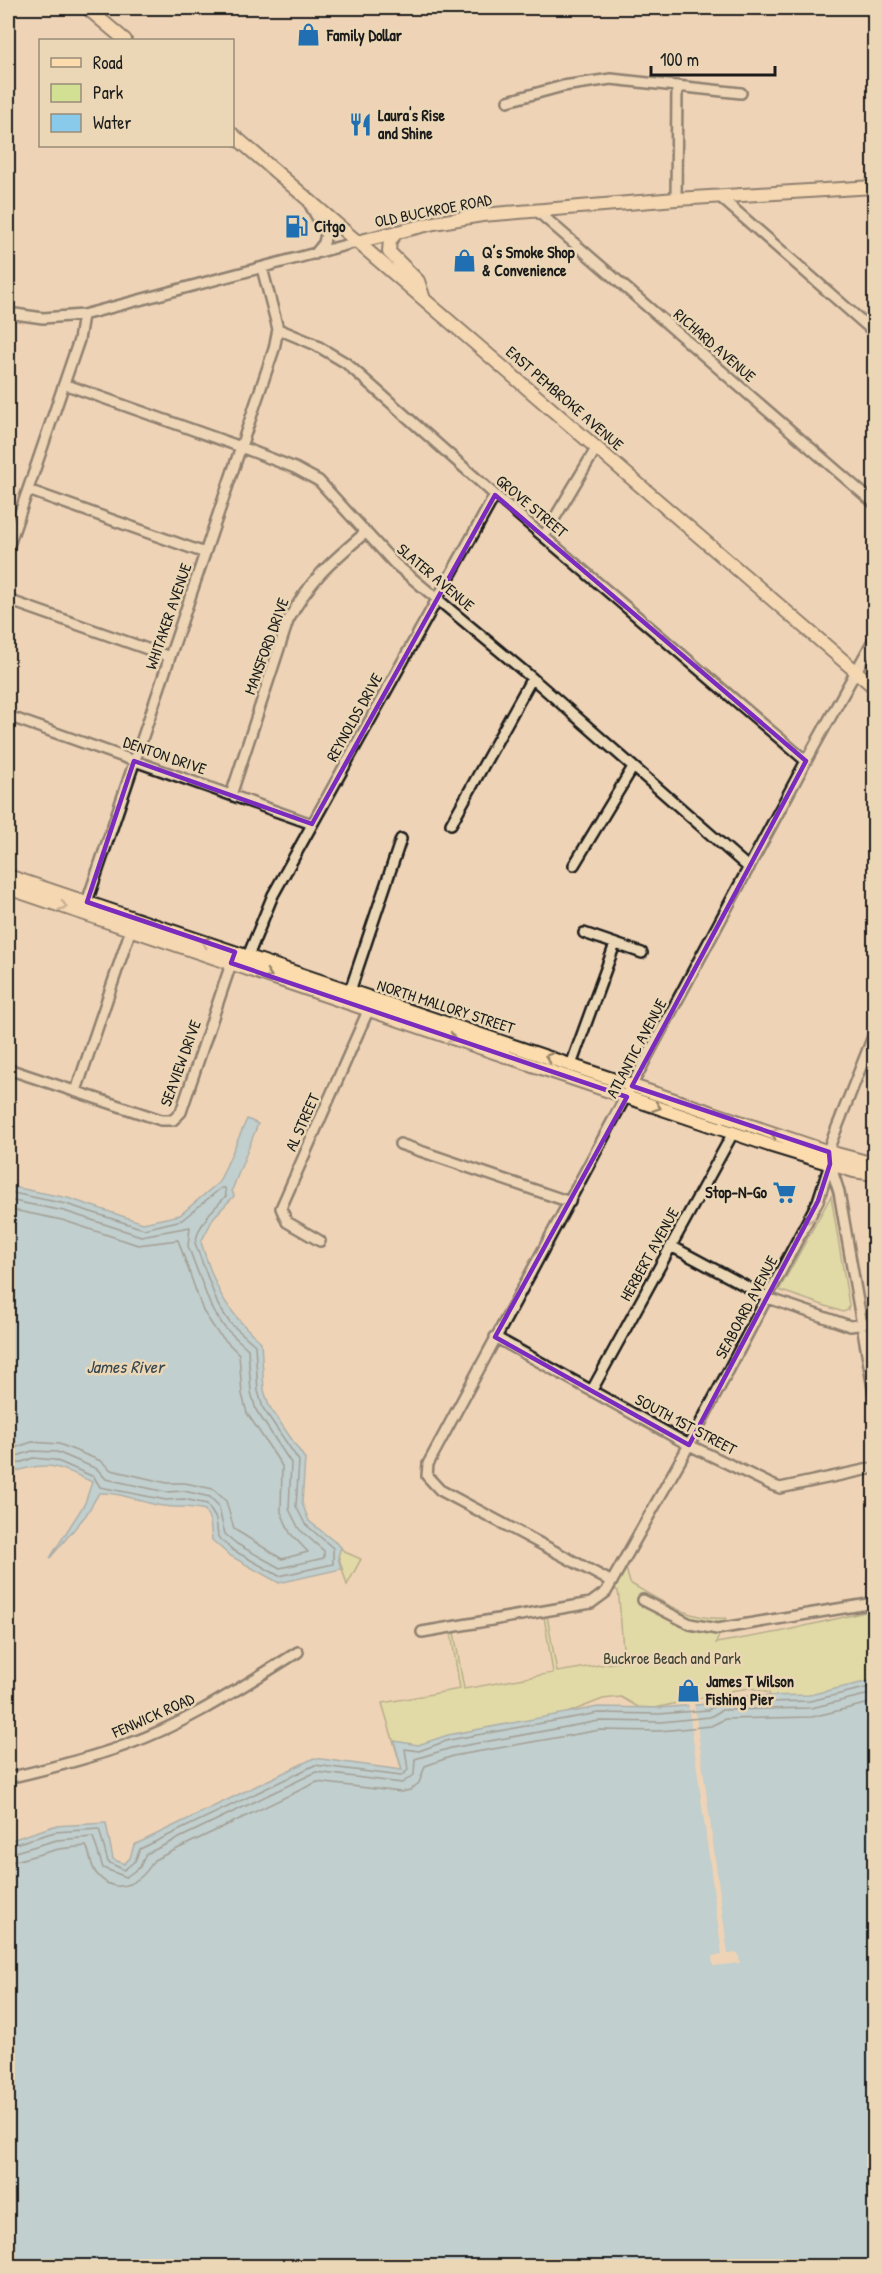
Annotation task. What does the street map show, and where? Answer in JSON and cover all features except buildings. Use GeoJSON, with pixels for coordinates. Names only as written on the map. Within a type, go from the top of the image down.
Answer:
{"type":"FeatureCollection","features":[{"type":"Feature","properties":{"kind":"main road"},"geometry":{"type":"LineString","coordinates":[[90,8],[124,39]]}},
{"type":"Feature","properties":{"kind":"main road","name":"EAST PEMBROKE AVENUE"},"geometry":{"type":"LineString","coordinates":[[234,136],[423,296],[874,687]]}},
{"type":"Feature","properties":{"kind":"main road","name":"OLD BUCKROE ROAD"},"geometry":{"type":"LineString","coordinates":[[357,242],[482,215],[676,199],[874,187]]}},
{"type":"Feature","properties":{"kind":"main road"},"geometry":{"type":"LineString","coordinates":[[397,232],[390,240],[389,252],[418,281],[423,296]]}},
{"type":"Feature","properties":{"kind":"main road","name":"NORTH MALLORY STREET"},"geometry":{"type":"LineString","coordinates":[[8,876],[131,929],[233,958],[248,956],[350,991],[371,1005],[571,1065],[733,1133],[830,1158],[874,1164]]}},
{"type":"Feature","properties":{"kind":"main road","name":"NORTH MALLORY STREET"},"geometry":{"type":"LineString","coordinates":[[8,888],[85,908],[874,1174]]}},
{"type":"Feature","properties":{"kind":"street"},"geometry":{"type":"LineString","coordinates":[[508,101],[563,86],[611,79],[741,93]]}},
{"type":"Feature","properties":{"kind":"street"},"geometry":{"type":"LineString","coordinates":[[676,199],[677,86]]}},
{"type":"Feature","properties":{"kind":"street"},"geometry":{"type":"LineString","coordinates":[[719,196],[874,332]]}},
{"type":"Feature","properties":{"kind":"street"},"geometry":{"type":"LineString","coordinates":[[305,198],[326,233],[324,243],[315,254]]}},
{"type":"Feature","properties":{"kind":"street","name":"RICHARD AVENUE"},"geometry":{"type":"LineString","coordinates":[[536,210],[874,503]]}},
{"type":"Feature","properties":{"kind":"street","name":"OLD BUCKROE ROAD"},"geometry":{"type":"LineString","coordinates":[[8,313],[43,318],[83,315],[357,242]]}},
{"type":"Feature","properties":{"kind":"street"},"geometry":{"type":"LineString","coordinates":[[262,268],[278,329]]}},
{"type":"Feature","properties":{"kind":"street"},"geometry":{"type":"LineString","coordinates":[[8,548],[81,334],[83,315]]}},
{"type":"Feature","properties":{"kind":"street","name":"WHITAKER AVENUE"},"geometry":{"type":"LineString","coordinates":[[85,908],[274,349],[278,329]]}},
{"type":"Feature","properties":{"kind":"street","name":"GROVE STREET"},"geometry":{"type":"LineString","coordinates":[[278,329],[314,344],[346,363],[495,495],[806,761]]}},
{"type":"Feature","properties":{"kind":"street","name":"SLATER AVENUE"},"geometry":{"type":"LineString","coordinates":[[64,384],[241,447],[295,468],[319,481],[394,562],[532,678],[748,868]]}},
{"type":"Feature","properties":{"kind":"street"},"geometry":{"type":"LineString","coordinates":[[544,536],[597,447]]}},
{"type":"Feature","properties":{"kind":"street"},"geometry":{"type":"LineString","coordinates":[[28,490],[205,553]]}},
{"type":"Feature","properties":{"kind":"street","name":"REYNOLDS DRIVE"},"geometry":{"type":"LineString","coordinates":[[248,956],[273,895],[495,495]]}},
{"type":"Feature","properties":{"kind":"street","name":"MANSFORD DRIVE"},"geometry":{"type":"LineString","coordinates":[[231,795],[288,621],[296,605],[317,575],[366,532]]}},
{"type":"Feature","properties":{"kind":"street"},"geometry":{"type":"LineString","coordinates":[[8,600],[170,657]]}},
{"type":"Feature","properties":{"kind":"street","name":"ATLANTIC AVENUE"},"geometry":{"type":"LineString","coordinates":[[612,1582],[440,1490],[426,1473],[428,1464],[748,868],[874,639]]}},
{"type":"Feature","properties":{"kind":"street"},"geometry":{"type":"LineString","coordinates":[[451,824],[532,678]]}},
{"type":"Feature","properties":{"kind":"street","name":"DENTON DRIVE"},"geometry":{"type":"LineString","coordinates":[[8,716],[312,824]]}},
{"type":"Feature","properties":{"kind":"street"},"geometry":{"type":"LineString","coordinates":[[574,865],[633,767]]}},
{"type":"Feature","properties":{"kind":"street"},"geometry":{"type":"LineString","coordinates":[[350,991],[401,839]]}},
{"type":"Feature","properties":{"kind":"street"},"geometry":{"type":"LineString","coordinates":[[76,1091],[131,929]]}},
{"type":"Feature","properties":{"kind":"street"},"geometry":{"type":"LineString","coordinates":[[584,933],[642,952]]}},
{"type":"Feature","properties":{"kind":"street"},"geometry":{"type":"LineString","coordinates":[[571,1065],[615,944]]}},
{"type":"Feature","properties":{"kind":"street","name":"SEAVIEW DRIVE"},"geometry":{"type":"LineString","coordinates":[[8,1069],[161,1120],[168,1121],[177,1117],[233,958]]}},
{"type":"Feature","properties":{"kind":"street","name":"AL STREET"},"geometry":{"type":"LineString","coordinates":[[321,1240],[287,1222],[281,1208],[371,1005]]}},
{"type":"Feature","properties":{"kind":"street","name":"SEABOARD AVENUE"},"geometry":{"type":"LineString","coordinates":[[422,1632],[591,1603],[603,1596],[689,1445],[818,1201],[830,1158],[832,1138],[874,1034]]}},
{"type":"Feature","properties":{"kind":"street","name":"HERBERT AVENUE"},"geometry":{"type":"LineString","coordinates":[[592,1390],[733,1133]]}},
{"type":"Feature","properties":{"kind":"street"},"geometry":{"type":"LineString","coordinates":[[400,1144],[570,1202]]}},
{"type":"Feature","properties":{"kind":"street"},"geometry":{"type":"LineString","coordinates":[[830,1158],[839,1192],[874,1394]]}},
{"type":"Feature","properties":{"kind":"street"},"geometry":{"type":"LineString","coordinates":[[671,1246],[768,1298],[850,1326],[874,1323]]}},
{"type":"Feature","properties":{"kind":"street","name":"SOUTH 1ST STREET"},"geometry":{"type":"LineString","coordinates":[[495,1337],[689,1445],[780,1488],[874,1468]]}},
{"type":"Feature","properties":{"kind":"street"},"geometry":{"type":"LineString","coordinates":[[643,1600],[690,1624],[717,1629],[874,1603]]}},
{"type":"Feature","properties":{"kind":"street","name":"FENWICK ROAD"},"geometry":{"type":"LineString","coordinates":[[8,1778],[81,1760],[128,1745],[220,1700],[298,1652]]}},
{"type":"Feature","properties":{"kind":"highlighted area"},"geometry":{"type":"Polygon","coordinates":[[[495,495],[806,761],[632,1086],[829,1152],[830,1164],[818,1201],[689,1445],[495,1337],[627,1097],[231,963],[235,952],[87,902],[134,761],[312,824],[495,495]]]}},
{"type":"Feature","properties":{"kind":"green space"},"geometry":{"type":"Polygon","coordinates":[[[831,1196],[849,1305],[848,1310],[843,1312],[779,1290],[831,1196]]]}},
{"type":"Feature","properties":{"kind":"green space"},"geometry":{"type":"Polygon","coordinates":[[[334,1541],[345,1552],[361,1559],[347,1585],[334,1541]]]}},
{"type":"Feature","properties":{"kind":"green space","name":"Buckroe Beach and Park"},"geometry":{"type":"Polygon","coordinates":[[[626,1568],[630,1583],[664,1603],[700,1616],[726,1618],[716,1643],[779,1632],[874,1610],[874,1681],[774,1705],[769,1693],[751,1688],[655,1708],[638,1707],[621,1697],[603,1699],[534,1726],[402,1770],[382,1703],[460,1689],[450,1627],[453,1626],[464,1689],[553,1673],[543,1610],[546,1610],[557,1672],[624,1661],[618,1591],[614,1589],[626,1568]]]}},
{"type":"Feature","properties":{"kind":"water","name":"James River"},"geometry":{"type":"Polygon","coordinates":[[[247,1119],[258,1124],[232,1190],[234,1196],[214,1217],[201,1242],[222,1297],[238,1319],[261,1342],[264,1390],[269,1406],[305,1459],[302,1503],[309,1521],[341,1547],[338,1557],[341,1569],[279,1583],[229,1555],[212,1540],[210,1521],[205,1510],[163,1506],[107,1493],[99,1493],[86,1515],[50,1558],[85,1503],[92,1482],[51,1466],[32,1467],[8,1474],[8,1186],[68,1198],[143,1223],[180,1215],[219,1182],[247,1119]]]}},
{"type":"Feature","properties":{"kind":"water"},"geometry":{"type":"Polygon","coordinates":[[[874,1680],[874,2266],[8,2266],[8,1841],[54,1826],[106,1823],[113,1859],[124,1864],[130,1858],[134,1845],[314,1758],[402,1770],[394,1741],[418,1745],[448,1735],[598,1707],[659,1708],[707,1704],[716,1697],[809,1695],[874,1680]]]}},
{"type":"Feature","properties":{"kind":"pier"},"geometry":{"type":"Polygon","coordinates":[[[688,1702],[694,1702],[728,1954],[738,1953],[740,1963],[713,1966],[712,1956],[722,1954],[688,1702]]]}},
{"type":"Feature","properties":{"kind":"place","name":"Family Dollar"},"geometry":{"type":"Point","coordinates":[309,35]}},
{"type":"Feature","properties":{"kind":"place","name":"Laura's Rise and Shine"},"geometry":{"type":"Point","coordinates":[360,124]}},
{"type":"Feature","properties":{"kind":"place","name":"Citgo"},"geometry":{"type":"Point","coordinates":[296,226]}},
{"type":"Feature","properties":{"kind":"place","name":"Q’s Smoke Shop & Convenience"},"geometry":{"type":"Point","coordinates":[464,261]}},
{"type":"Feature","properties":{"kind":"place","name":"Stop-N-Go"},"geometry":{"type":"Point","coordinates":[785,1192]}},
{"type":"Feature","properties":{"kind":"place","name":"James T Wilson Fishing Pier"},"geometry":{"type":"Point","coordinates":[688,1690]}}]}
